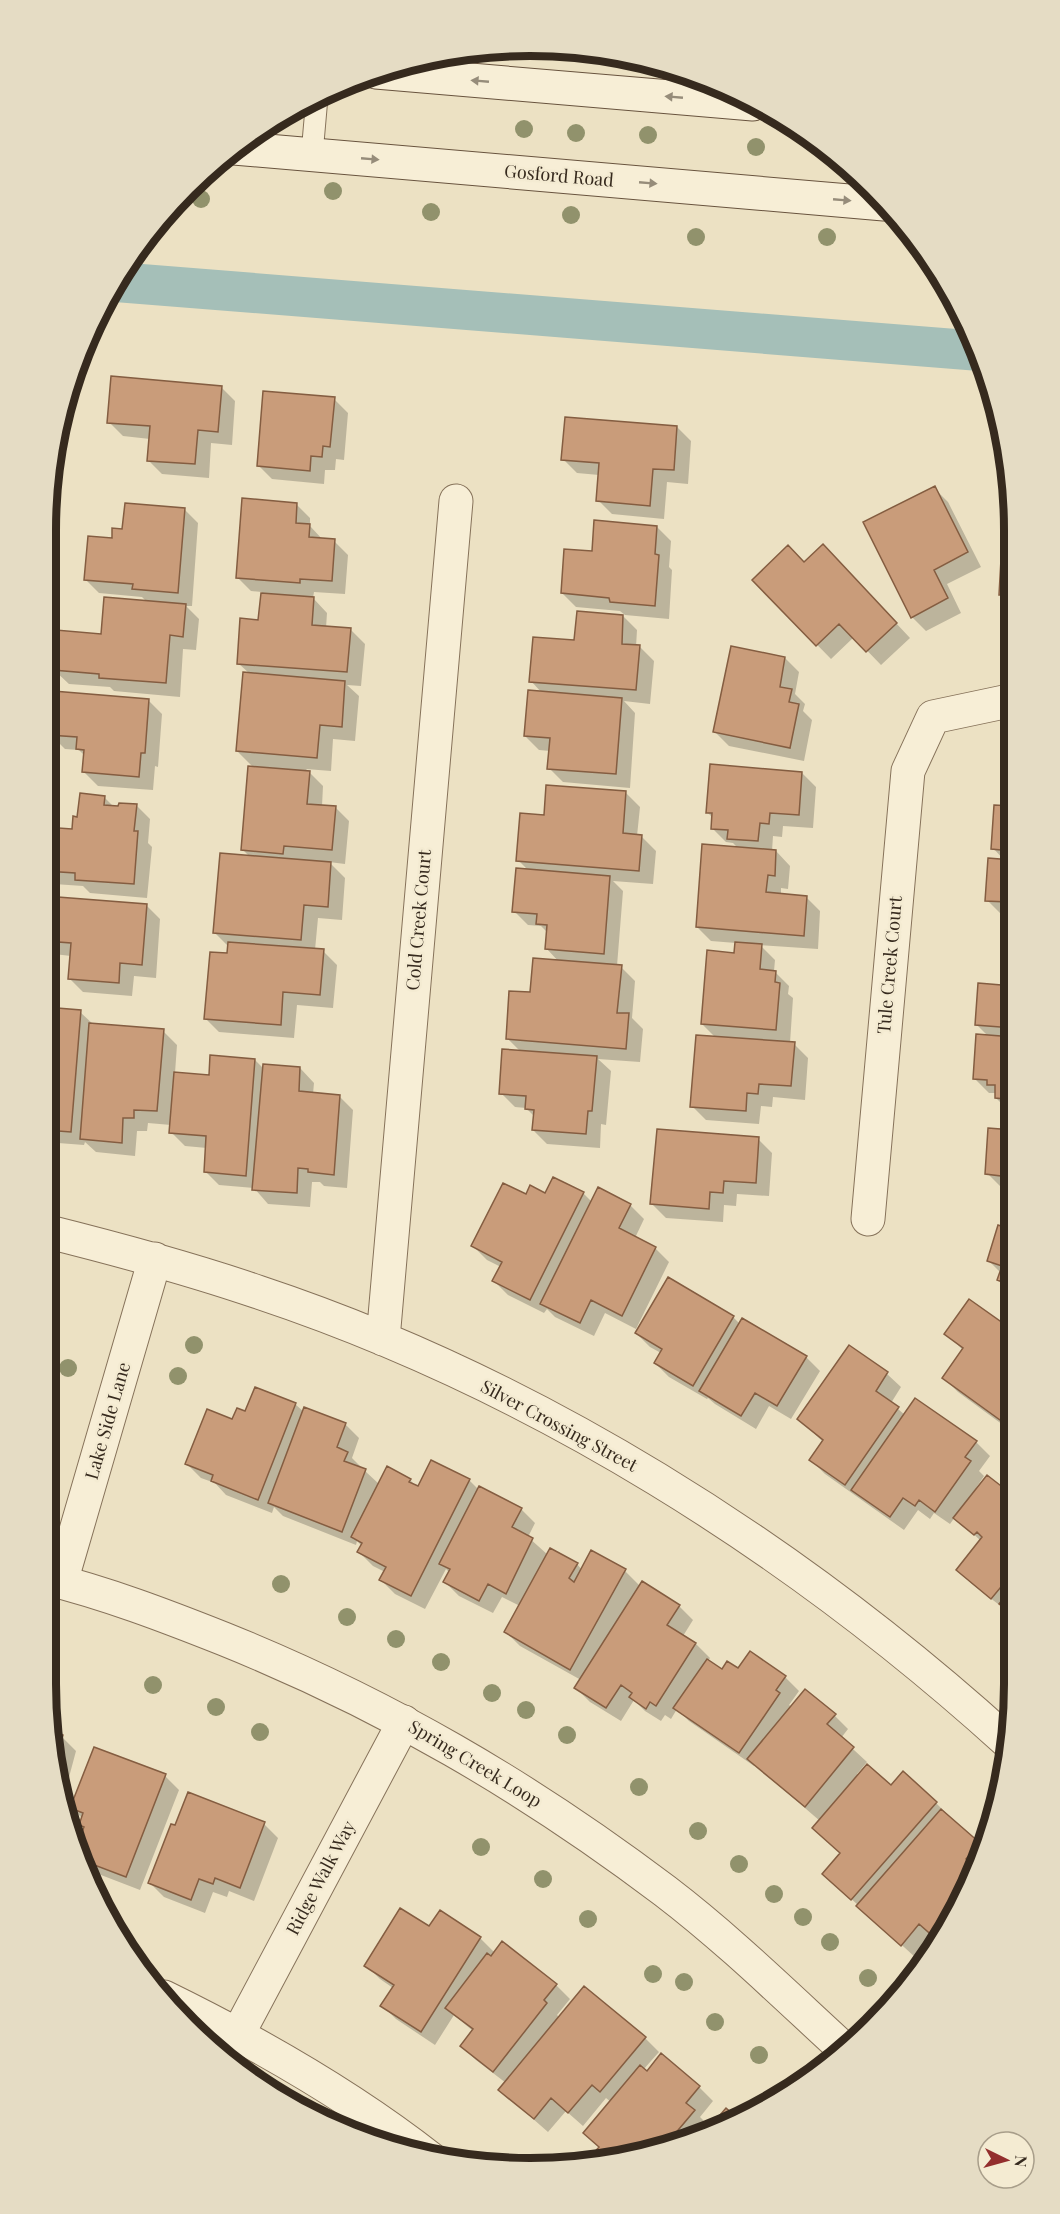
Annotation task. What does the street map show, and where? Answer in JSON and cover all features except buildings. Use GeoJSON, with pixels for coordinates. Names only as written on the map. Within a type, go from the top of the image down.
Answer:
{"type":"FeatureCollection","features":[{"type":"Feature","properties":{"kind":"street"},"geometry":{"type":"LineString","coordinates":[[400,74],[737,103]]}},
{"type":"Feature","properties":{"kind":"street","name":"Gosford Road"},"geometry":{"type":"LineString","coordinates":[[248,149],[874,203]]}},
{"type":"Feature","properties":{"kind":"street","name":"Cold Creek Court"},"geometry":{"type":"LineString","coordinates":[[383,1339],[456,501]]}},
{"type":"Feature","properties":{"kind":"street","name":"Tule Creek Court"},"geometry":{"type":"LineString","coordinates":[[868,1219],[908,771],[933,717],[1004,702]]}},
{"type":"Feature","properties":{"kind":"street","name":"Silver Crossing Street"},"geometry":{"type":"LineString","coordinates":[[56,1234],[155,1259],[261,1293],[383,1339],[451,1369],[591,1440],[719,1517],[841,1602],[956,1695],[1001,1736]]}},
{"type":"Feature","properties":{"kind":"street","name":"Lake Side Lane"},"geometry":{"type":"LineString","coordinates":[[56,1571],[155,1259]]}},
{"type":"Feature","properties":{"kind":"street","name":"Spring Creek Loop"},"geometry":{"type":"LineString","coordinates":[[56,1581],[180,1622],[289,1665],[459,1752],[565,1818],[666,1892],[738,1952],[839,2044]]}},
{"type":"Feature","properties":{"kind":"street","name":"Ridge Walk Way"},"geometry":{"type":"LineString","coordinates":[[238,2034],[404,1722]]}},
{"type":"Feature","properties":{"kind":"street"},"geometry":{"type":"LineString","coordinates":[[181,2005],[311,2075],[412,2143]]}},
{"type":"Feature","properties":{"kind":"lane"},"geometry":{"type":"LineString","coordinates":[[312,154],[315,107]]}},
{"type":"Feature","properties":{"kind":"waterway"},"geometry":{"type":"LineString","coordinates":[[125,283],[969,350]]}}]}
